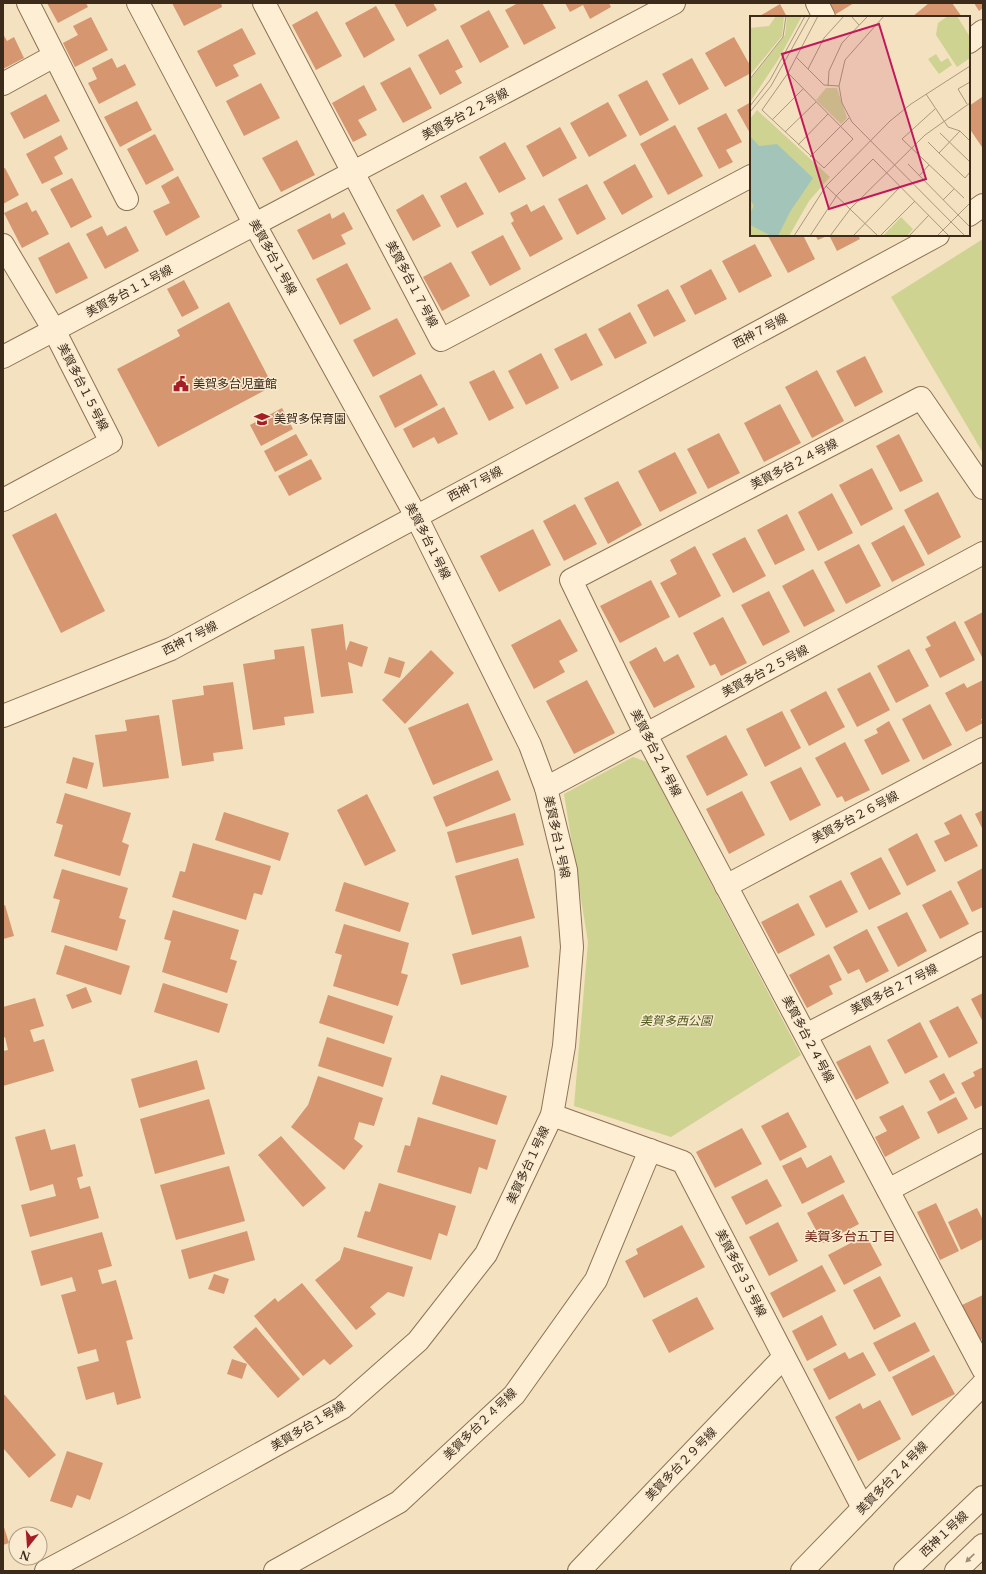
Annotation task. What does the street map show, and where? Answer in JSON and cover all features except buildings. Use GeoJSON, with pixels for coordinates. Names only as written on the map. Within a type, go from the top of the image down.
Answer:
{"type":"FeatureCollection","features":[{"type":"Feature","properties":{"kind":"street"},"geometry":{"type":"LineString","coordinates":[[28,3],[127,199]]}},
{"type":"Feature","properties":{"kind":"street","name":"美賀多台１号線"},"geometry":{"type":"LineString","coordinates":[[46,1571],[143,1519],[342,1408],[418,1341],[486,1254],[552,1116],[564,1046],[572,947],[566,870],[546,788],[530,745],[416,516],[255,225],[138,3]]}},
{"type":"Feature","properties":{"kind":"street","name":"美賀多台１７号線"},"geometry":{"type":"LineString","coordinates":[[264,3],[440,340],[750,177]]}},
{"type":"Feature","properties":{"kind":"street","name":"美賀多台２２号線"},"geometry":{"type":"LineString","coordinates":[[255,225],[674,3]]}},
{"type":"Feature","properties":{"kind":"street"},"geometry":{"type":"LineString","coordinates":[[817,3],[824,16]]}},
{"type":"Feature","properties":{"kind":"street"},"geometry":{"type":"LineString","coordinates":[[970,41],[983,31]]}},
{"type":"Feature","properties":{"kind":"street"},"geometry":{"type":"LineString","coordinates":[[3,84],[54,56]]}},
{"type":"Feature","properties":{"kind":"street"},"geometry":{"type":"LineString","coordinates":[[970,214],[983,205]]}},
{"type":"Feature","properties":{"kind":"street","name":"美賀多台１１号線"},"geometry":{"type":"LineString","coordinates":[[3,357],[255,225]]}},
{"type":"Feature","properties":{"kind":"street","name":"西神７号線"},"geometry":{"type":"LineString","coordinates":[[3,716],[172,649],[936,236]]}},
{"type":"Feature","properties":{"kind":"street"},"geometry":{"type":"LineString","coordinates":[[3,245],[54,330]]}},
{"type":"Feature","properties":{"kind":"street","name":"美賀多台１５号線"},"geometry":{"type":"LineString","coordinates":[[3,500],[111,442],[54,330]]}},
{"type":"Feature","properties":{"kind":"street","name":"美賀多台２４号線"},"geometry":{"type":"LineString","coordinates":[[983,488],[921,398],[571,580],[646,735],[983,1369]]}},
{"type":"Feature","properties":{"kind":"street","name":"美賀多台２５号線"},"geometry":{"type":"LineString","coordinates":[[546,788],[983,553]]}},
{"type":"Feature","properties":{"kind":"street","name":"美賀多台２６号線"},"geometry":{"type":"LineString","coordinates":[[726,886],[983,749]]}},
{"type":"Feature","properties":{"kind":"street","name":"美賀多台２７号線"},"geometry":{"type":"LineString","coordinates":[[806,1035],[983,943]]}},
{"type":"Feature","properties":{"kind":"street","name":"美賀多台３５号線"},"geometry":{"type":"LineString","coordinates":[[552,1116],[683,1162],[862,1508]]}},
{"type":"Feature","properties":{"kind":"street"},"geometry":{"type":"LineString","coordinates":[[888,1190],[983,1140]]}},
{"type":"Feature","properties":{"kind":"street","name":"美賀多台２４号線"},"geometry":{"type":"LineString","coordinates":[[275,1571],[399,1502],[514,1395],[596,1280],[650,1150]]}},
{"type":"Feature","properties":{"kind":"street","name":"美賀多台２９号線"},"geometry":{"type":"LineString","coordinates":[[578,1571],[784,1357]]}},
{"type":"Feature","properties":{"kind":"street","name":"美賀多台２４号線"},"geometry":{"type":"LineString","coordinates":[[802,1571],[983,1384]]}},
{"type":"Feature","properties":{"kind":"street","name":"西神１号線"},"geometry":{"type":"LineString","coordinates":[[905,1571],[983,1497]]}},
{"type":"Feature","properties":{"kind":"street"},"geometry":{"type":"LineString","coordinates":[[956,1571],[983,1545]]}},
{"type":"Feature","properties":{"kind":"green space"},"geometry":{"type":"Polygon","coordinates":[[[983,239],[983,453],[891,297],[983,239]]]}},
{"type":"Feature","properties":{"kind":"green space","name":"美賀多西公園"},"geometry":{"type":"Polygon","coordinates":[[[633,757],[647,762],[801,1055],[671,1137],[574,1106],[588,942],[564,794],[633,757]]]}},
{"type":"Feature","properties":{"kind":"place","name":"美賀多台児童館"},"geometry":{"type":"Point","coordinates":[181,384]}},
{"type":"Feature","properties":{"kind":"place","name":"美賀多保育園"},"geometry":{"type":"Point","coordinates":[262,419]}},
{"type":"Feature","properties":{"kind":"district","name":"美賀多台五丁目"},"geometry":{"type":"Point","coordinates":[850,1236]}}]}
